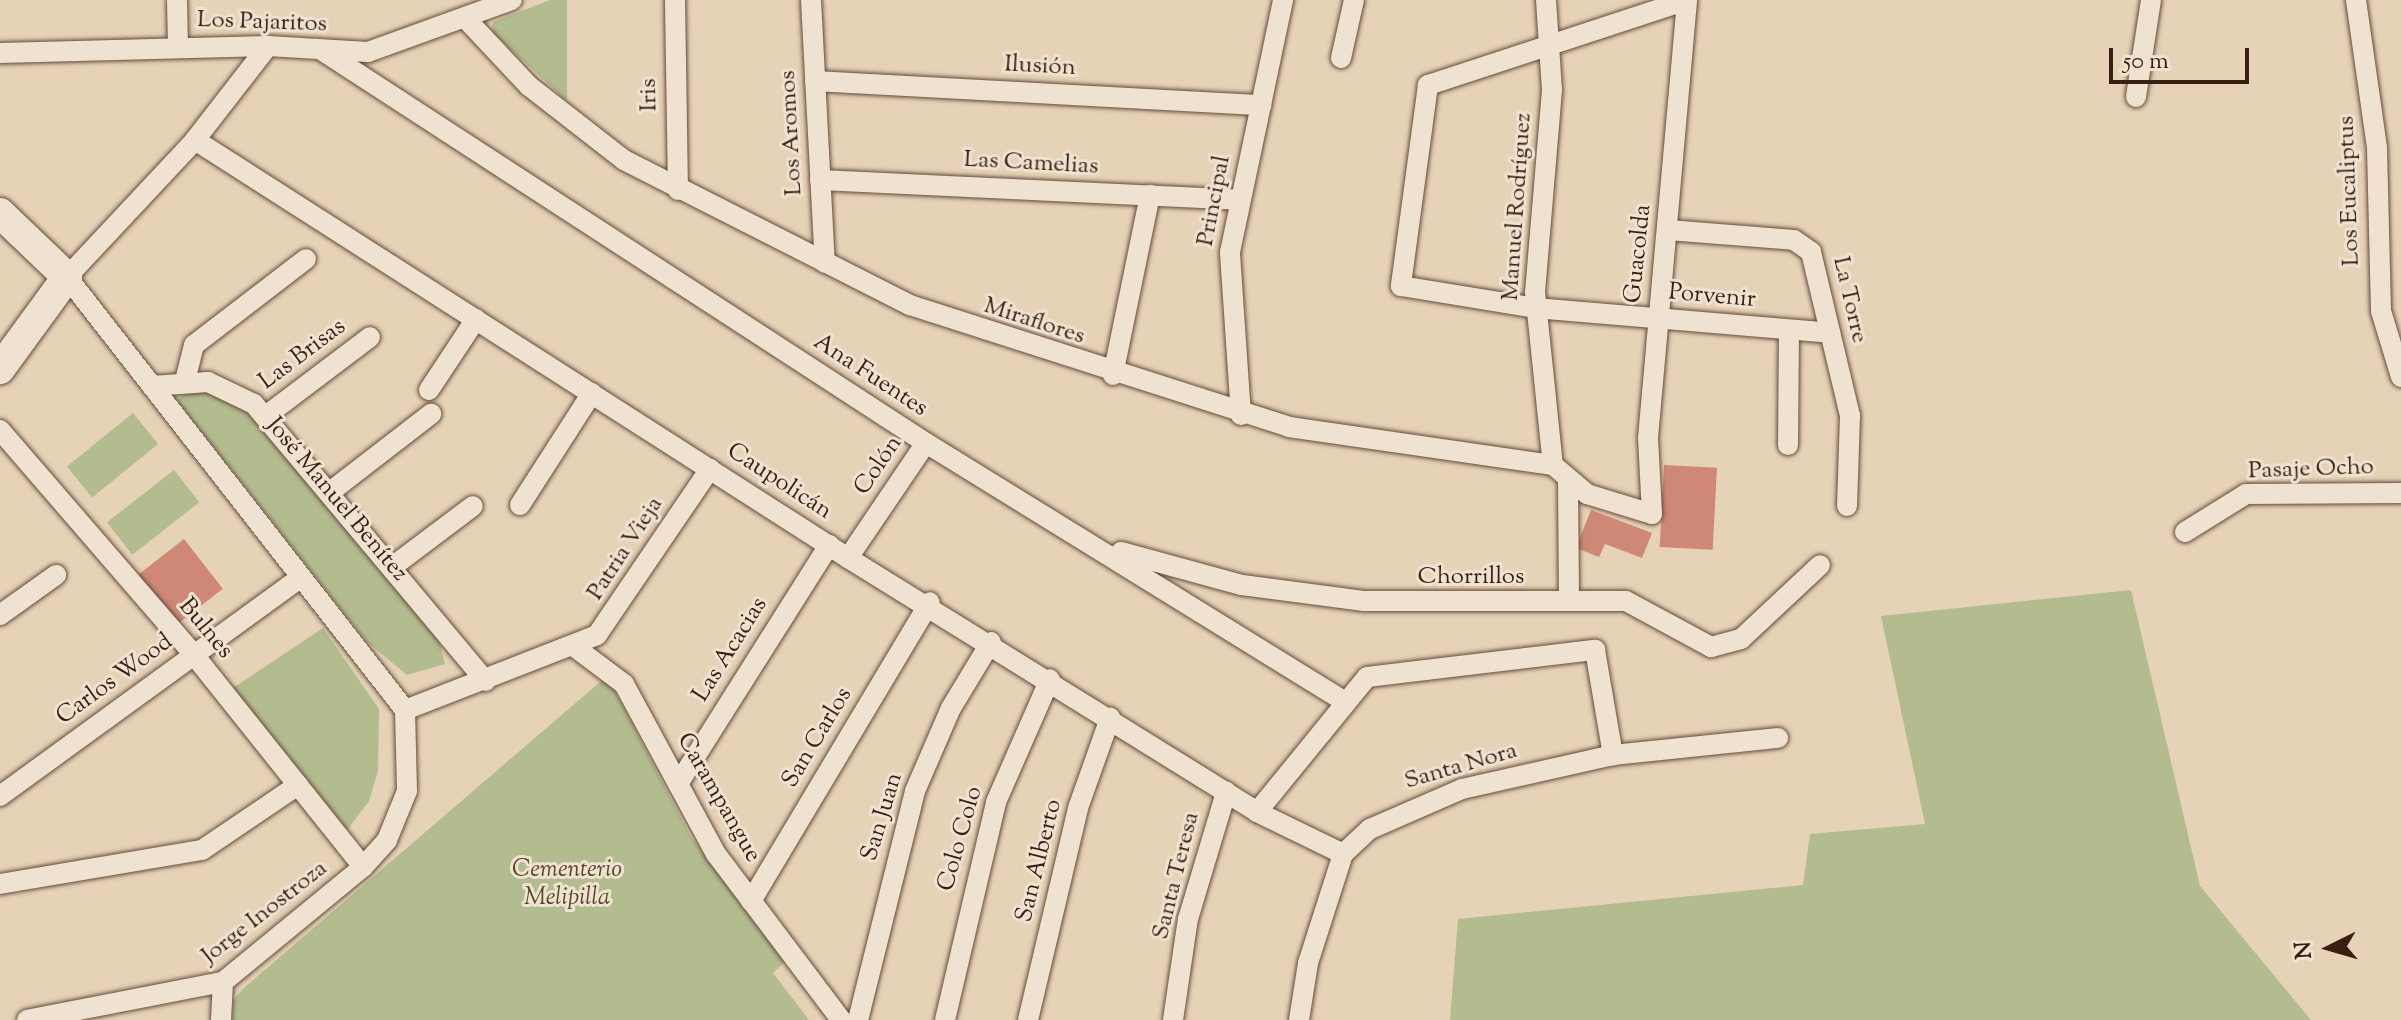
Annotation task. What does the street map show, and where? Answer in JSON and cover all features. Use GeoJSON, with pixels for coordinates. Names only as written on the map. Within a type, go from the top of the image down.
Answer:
{"type":"FeatureCollection","features":[{"type":"Feature","properties":{"kind":"street"},"geometry":{"type":"LineString","coordinates":[[177,0],[178,47]]}},
{"type":"Feature","properties":{"kind":"street","name":"Los Pajaritos"},"geometry":{"type":"LineString","coordinates":[[0,53],[268,46],[368,52],[512,0]]}},
{"type":"Feature","properties":{"kind":"street","name":"Iris"},"geometry":{"type":"LineString","coordinates":[[675,0],[678,190]]}},
{"type":"Feature","properties":{"kind":"street","name":"Los Aromos"},"geometry":{"type":"LineString","coordinates":[[811,0],[825,263]]}},
{"type":"Feature","properties":{"kind":"street","name":"Principal"},"geometry":{"type":"LineString","coordinates":[[1241,415],[1230,252],[1283,0]]}},
{"type":"Feature","properties":{"kind":"street"},"geometry":{"type":"LineString","coordinates":[[1341,58],[1354,0]]}},
{"type":"Feature","properties":{"kind":"street","name":"Manuel Rodríguez"},"geometry":{"type":"LineString","coordinates":[[1546,0],[1549,46],[1535,308],[1553,465]]}},
{"type":"Feature","properties":{"kind":"street"},"geometry":{"type":"LineString","coordinates":[[1549,46],[1687,0]]}},
{"type":"Feature","properties":{"kind":"street","name":"Guacolda"},"geometry":{"type":"LineString","coordinates":[[1568,482],[1652,514],[1648,438],[1687,0]]}},
{"type":"Feature","properties":{"kind":"street"},"geometry":{"type":"LineString","coordinates":[[2136,97],[2151,0]]}},
{"type":"Feature","properties":{"kind":"street","name":"Los Eucaliptus"},"geometry":{"type":"LineString","coordinates":[[2356,0],[2376,126],[2381,311],[2401,377]]}},
{"type":"Feature","properties":{"kind":"street","name":"Miraflores"},"geometry":{"type":"LineString","coordinates":[[466,19],[575,125],[678,190],[955,323],[1241,415],[1350,439],[1553,465]]}},
{"type":"Feature","properties":{"kind":"street"},"geometry":{"type":"LineString","coordinates":[[5,358],[67,277],[195,140],[268,46]]}},
{"type":"Feature","properties":{"kind":"street","name":"Porvenir"},"geometry":{"type":"LineString","coordinates":[[1549,46],[1428,85],[1401,286],[1535,308],[1830,333]]}},
{"type":"Feature","properties":{"kind":"street","name":"Ana Fuentes"},"geometry":{"type":"LineString","coordinates":[[323,51],[926,443],[1345,702]]}},
{"type":"Feature","properties":{"kind":"street"},"geometry":{"type":"LineString","coordinates":[[368,52],[373,84]]}},
{"type":"Feature","properties":{"kind":"street","name":"Ilusión"},"geometry":{"type":"LineString","coordinates":[[815,81],[1261,105]]}},
{"type":"Feature","properties":{"kind":"street","name":"Caupolicán"},"geometry":{"type":"LineString","coordinates":[[195,140],[848,558],[930,602],[1257,812],[1343,854]]}},
{"type":"Feature","properties":{"kind":"street","name":"Las Camelias"},"geometry":{"type":"LineString","coordinates":[[820,180],[1240,200]]}},
{"type":"Feature","properties":{"kind":"street"},"geometry":{"type":"LineString","coordinates":[[1113,375],[1150,195]]}},
{"type":"Feature","properties":{"kind":"street"},"geometry":{"type":"LineString","coordinates":[[0,213],[67,277],[405,710]]}},
{"type":"Feature","properties":{"kind":"street","name":"La Torre"},"geometry":{"type":"LineString","coordinates":[[1668,230],[1805,244],[1852,428],[1847,506]]}},
{"type":"Feature","properties":{"kind":"street"},"geometry":{"type":"LineString","coordinates":[[185,381],[194,345],[306,259]]}},
{"type":"Feature","properties":{"kind":"street"},"geometry":{"type":"LineString","coordinates":[[429,390],[476,319]]}},
{"type":"Feature","properties":{"kind":"street"},"geometry":{"type":"LineString","coordinates":[[1788,445],[1789,330]]}},
{"type":"Feature","properties":{"kind":"street","name":"Las Brisas"},"geometry":{"type":"LineString","coordinates":[[267,415],[370,337]]}},
{"type":"Feature","properties":{"kind":"street","name":"José Manuel Benítez"},"geometry":{"type":"LineString","coordinates":[[152,386],[185,381],[225,387],[267,415],[486,681]]}},
{"type":"Feature","properties":{"kind":"street"},"geometry":{"type":"LineString","coordinates":[[520,505],[592,393]]}},
{"type":"Feature","properties":{"kind":"street"},"geometry":{"type":"LineString","coordinates":[[330,492],[431,414]]}},
{"type":"Feature","properties":{"kind":"street","name":"Bulnes"},"geometry":{"type":"LineString","coordinates":[[0,430],[194,655],[363,867]]}},
{"type":"Feature","properties":{"kind":"street","name":"Colón"},"geometry":{"type":"LineString","coordinates":[[848,558],[926,443]]}},
{"type":"Feature","properties":{"kind":"street"},"geometry":{"type":"LineString","coordinates":[[1553,465],[1568,482],[1569,601]]}},
{"type":"Feature","properties":{"kind":"street","name":"Patria Vieja"},"geometry":{"type":"LineString","coordinates":[[405,710],[576,648],[613,618],[710,469]]}},
{"type":"Feature","properties":{"kind":"street","name":"Pasaje Ocho"},"geometry":{"type":"LineString","coordinates":[[2185,532],[2246,494],[2401,493]]}},
{"type":"Feature","properties":{"kind":"street"},"geometry":{"type":"LineString","coordinates":[[392,567],[473,506]]}},
{"type":"Feature","properties":{"kind":"street","name":"Chorrillos"},"geometry":{"type":"LineString","coordinates":[[1087,540],[1210,578],[1304,595],[1459,606],[1569,601],[1641,605],[1693,642],[1719,647],[1747,634],[1820,565]]}},
{"type":"Feature","properties":{"kind":"street","name":"Las Acacias"},"geometry":{"type":"LineString","coordinates":[[678,784],[829,545]]}},
{"type":"Feature","properties":{"kind":"street"},"geometry":{"type":"LineString","coordinates":[[0,615],[56,575]]}},
{"type":"Feature","properties":{"kind":"street","name":"Carlos Wood"},"geometry":{"type":"LineString","coordinates":[[0,796],[300,578]]}},
{"type":"Feature","properties":{"kind":"street","name":"San Carlos"},"geometry":{"type":"LineString","coordinates":[[751,901],[930,602]]}},
{"type":"Feature","properties":{"kind":"street","name":"San Juan"},"geometry":{"type":"LineString","coordinates":[[858,1020],[915,791],[951,708],[991,642]]}},
{"type":"Feature","properties":{"kind":"street","name":"Carampangue"},"geometry":{"type":"LineString","coordinates":[[576,648],[624,684],[678,784],[751,901],[841,1020]]}},
{"type":"Feature","properties":{"kind":"street"},"geometry":{"type":"LineString","coordinates":[[1257,812],[1367,677],[1595,650],[1613,755]]}},
{"type":"Feature","properties":{"kind":"street","name":"Colo Colo"},"geometry":{"type":"LineString","coordinates":[[945,1020],[996,802],[1050,679]]}},
{"type":"Feature","properties":{"kind":"street","name":"Jorge Inostroza"},"geometry":{"type":"LineString","coordinates":[[27,1020],[223,982],[363,867],[387,840],[407,791],[405,710]]}},
{"type":"Feature","properties":{"kind":"street","name":"San Alberto"},"geometry":{"type":"LineString","coordinates":[[1028,1020],[1078,808],[1110,718]]}},
{"type":"Feature","properties":{"kind":"street","name":"Santa Nora"},"geometry":{"type":"LineString","coordinates":[[1343,854],[1370,829],[1428,800],[1613,755],[1778,738]]}},
{"type":"Feature","properties":{"kind":"street"},"geometry":{"type":"LineString","coordinates":[[0,884],[191,854],[298,785]]}},
{"type":"Feature","properties":{"kind":"street","name":"Santa Teresa"},"geometry":{"type":"LineString","coordinates":[[1173,1020],[1188,919],[1226,792]]}},
{"type":"Feature","properties":{"kind":"street"},"geometry":{"type":"LineString","coordinates":[[1299,1020],[1308,963],[1343,854]]}},
{"type":"Feature","properties":{"kind":"street"},"geometry":{"type":"LineString","coordinates":[[221,1020],[223,982]]}},
{"type":"Feature","properties":{"kind":"green space"},"geometry":{"type":"Polygon","coordinates":[[[550,0],[567,0],[567,101],[492,32],[493,22],[550,0]]]}},
{"type":"Feature","properties":{"kind":"green space"},"geometry":{"type":"Polygon","coordinates":[[[191,389],[212,391],[252,415],[439,640],[445,664],[407,675],[367,642],[177,400],[191,389]]]}},
{"type":"Feature","properties":{"kind":"green space"},"geometry":{"type":"Polygon","coordinates":[[[133,413],[158,444],[92,498],[67,466],[133,413]]]}},
{"type":"Feature","properties":{"kind":"green space"},"geometry":{"type":"Polygon","coordinates":[[[174,470],[199,502],[132,555],[107,522],[174,470]]]}},
{"type":"Feature","properties":{"kind":"green space"},"geometry":{"type":"Polygon","coordinates":[[[2131,590],[2200,886],[2311,1020],[1450,1020],[1458,919],[1803,885],[1810,834],[1925,824],[1881,616],[2131,590]]]}},
{"type":"Feature","properties":{"kind":"green space"},"geometry":{"type":"Polygon","coordinates":[[[323,628],[379,709],[378,771],[369,801],[341,838],[230,690],[323,628]]]}},
{"type":"Feature","properties":{"kind":"green space","name":"Cementerio Melipilla"},"geometry":{"type":"Polygon","coordinates":[[[607,676],[691,837],[786,960],[773,973],[809,1020],[232,1020],[233,1000],[245,987],[607,676]]]}},
{"type":"Feature","properties":{"kind":"building"},"geometry":{"type":"Polygon","coordinates":[[[1664,465],[1717,468],[1713,550],[1660,547],[1664,465]]]}},
{"type":"Feature","properties":{"kind":"building"},"geometry":{"type":"Polygon","coordinates":[[[1591,510],[1652,533],[1642,558],[1605,544],[1599,557],[1576,548],[1591,510]]]}},
{"type":"Feature","properties":{"kind":"building"},"geometry":{"type":"Polygon","coordinates":[[[184,539],[223,589],[173,627],[134,578],[184,539]]]}}]}
